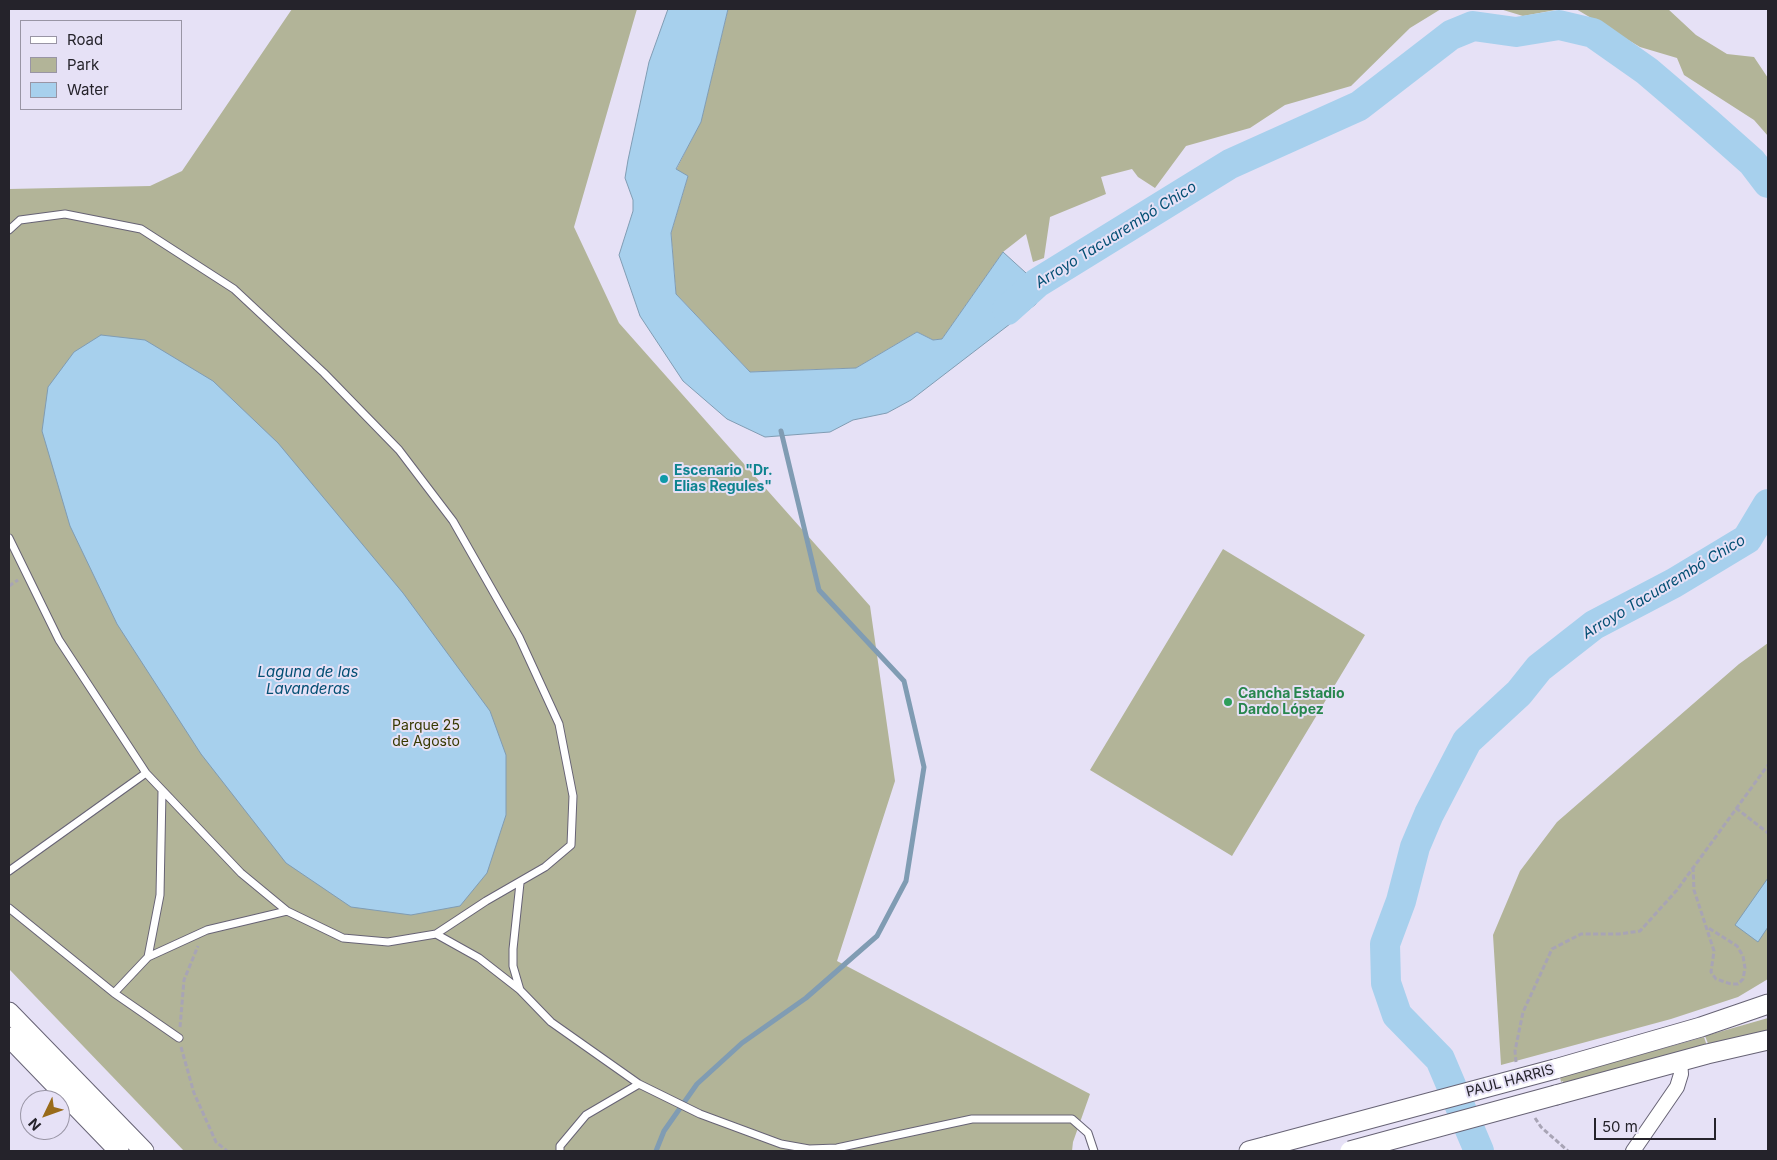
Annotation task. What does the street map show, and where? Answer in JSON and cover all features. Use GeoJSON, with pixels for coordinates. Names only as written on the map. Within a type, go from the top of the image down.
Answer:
{"type":"FeatureCollection","features":[{"type":"Feature","properties":{"kind":"main road","name":"PAUL HARRIS"},"geometry":{"type":"LineString","coordinates":[[1249,1151],[1555,1069],[1701,1027],[1768,1004]]}},
{"type":"Feature","properties":{"kind":"main road"},"geometry":{"type":"LineString","coordinates":[[9,1012],[144,1151]]}},
{"type":"Feature","properties":{"kind":"main road"},"geometry":{"type":"LineString","coordinates":[[9,1037],[119,1151]]}},
{"type":"Feature","properties":{"kind":"main road","name":"PAUL HARRIS"},"geometry":{"type":"LineString","coordinates":[[1350,1151],[1680,1061],[1768,1040]]}},
{"type":"Feature","properties":{"kind":"street"},"geometry":{"type":"LineString","coordinates":[[1633,1151],[1676,1087],[1681,1074],[1680,1061]]}},
{"type":"Feature","properties":{"kind":"lane"},"geometry":{"type":"LineString","coordinates":[[9,230],[20,220],[65,214],[141,229],[234,289],[324,373],[399,450],[453,521],[520,637],[559,724],[573,796],[571,844],[546,867],[486,901],[436,934],[388,942],[343,938],[287,911],[241,873],[146,773],[59,640],[9,538]]}},
{"type":"Feature","properties":{"kind":"lane"},"geometry":{"type":"LineString","coordinates":[[9,871],[146,773]]}},
{"type":"Feature","properties":{"kind":"lane"},"geometry":{"type":"LineString","coordinates":[[148,957],[160,895],[162,791]]}},
{"type":"Feature","properties":{"kind":"lane"},"geometry":{"type":"LineString","coordinates":[[520,883],[513,949],[513,966],[520,990]]}},
{"type":"Feature","properties":{"kind":"lane"},"geometry":{"type":"LineString","coordinates":[[9,908],[114,993],[179,1038]]}},
{"type":"Feature","properties":{"kind":"lane"},"geometry":{"type":"LineString","coordinates":[[114,993],[148,957],[207,930],[287,911]]}},
{"type":"Feature","properties":{"kind":"lane"},"geometry":{"type":"LineString","coordinates":[[436,934],[480,958],[520,990],[551,1022],[639,1084],[700,1114],[781,1144],[809,1149],[836,1148],[972,1119],[1072,1118],[1088,1133],[1094,1151]]}},
{"type":"Feature","properties":{"kind":"lane"},"geometry":{"type":"LineString","coordinates":[[560,1151],[560,1146],[586,1115],[639,1084]]}},
{"type":"Feature","properties":{"kind":"path"},"geometry":{"type":"LineString","coordinates":[[1518,1070],[1515,1051],[1523,1012],[1552,949],[1581,934],[1640,932],[1677,890],[1768,765]]}},
{"type":"Feature","properties":{"kind":"path"},"geometry":{"type":"LineString","coordinates":[[1736,808],[1768,834]]}},
{"type":"Feature","properties":{"kind":"path"},"geometry":{"type":"LineString","coordinates":[[1693,866],[1694,890],[1714,952],[1711,972],[1716,978],[1731,984],[1738,984],[1743,979],[1745,968],[1743,956],[1736,946],[1707,927]]}},
{"type":"Feature","properties":{"kind":"path"},"geometry":{"type":"LineString","coordinates":[[207,930],[184,980],[179,1038],[194,1093],[216,1142],[227,1151]]}},
{"type":"Feature","properties":{"kind":"path"},"geometry":{"type":"LineString","coordinates":[[1532,1112],[1541,1127],[1568,1151]]}},
{"type":"Feature","properties":{"kind":"green space","name":"Parque 25 de Agosto"},"geometry":{"type":"Polygon","coordinates":[[[292,9],[637,9],[574,227],[619,323],[870,606],[895,781],[837,961],[1090,1094],[1073,1142],[1072,1151],[184,1151],[9,969],[9,189],[150,186],[182,171],[292,9]]]}},
{"type":"Feature","properties":{"kind":"green space"},"geometry":{"type":"Polygon","coordinates":[[[728,9],[1441,9],[1410,28],[1351,86],[1285,105],[1250,128],[1186,146],[1155,188],[1138,177],[1132,169],[1101,177],[1106,194],[1050,217],[1044,258],[1033,262],[1026,234],[1003,252],[942,339],[933,340],[917,332],[856,368],[750,372],[676,294],[671,233],[688,176],[676,170],[701,121],[728,9]]]}},
{"type":"Feature","properties":{"kind":"green space"},"geometry":{"type":"Polygon","coordinates":[[[1500,9],[1561,9],[1523,16],[1500,9]]]}},
{"type":"Feature","properties":{"kind":"green space"},"geometry":{"type":"Polygon","coordinates":[[[1576,9],[1668,9],[1696,35],[1727,54],[1754,57],[1768,78],[1768,136],[1754,120],[1684,75],[1677,58],[1640,47],[1576,9]]]}},
{"type":"Feature","properties":{"kind":"green space","name":"Cancha Estadio Dardo López"},"geometry":{"type":"Polygon","coordinates":[[[1223,549],[1365,635],[1232,856],[1090,770],[1223,549]]]}},
{"type":"Feature","properties":{"kind":"green space"},"geometry":{"type":"Polygon","coordinates":[[[1768,643],[1768,979],[1738,997],[1671,1019],[1501,1065],[1493,935],[1520,871],[1557,822],[1739,664],[1768,643]]]}},
{"type":"Feature","properties":{"kind":"green space"},"geometry":{"type":"Polygon","coordinates":[[[1768,1018],[1768,1032],[1709,1046],[1705,1036],[1768,1018]]]}},
{"type":"Feature","properties":{"kind":"green space"},"geometry":{"type":"Polygon","coordinates":[[[1704,1037],[1707,1046],[1564,1086],[1563,1081],[1561,1082],[1560,1077],[1704,1037]]]}},
{"type":"Feature","properties":{"kind":"water"},"geometry":{"type":"Polygon","coordinates":[[[668,9],[728,9],[701,122],[676,169],[688,176],[671,233],[676,294],[750,372],[856,368],[917,332],[933,340],[942,339],[1003,252],[1037,283],[1036,304],[911,400],[887,413],[853,420],[830,432],[765,437],[727,419],[683,381],[640,316],[619,255],[633,211],[633,200],[625,178],[628,160],[649,62],[668,9]]]}},
{"type":"Feature","properties":{"kind":"water","name":"Laguna de las Lavanderas"},"geometry":{"type":"Polygon","coordinates":[[[101,335],[145,340],[213,381],[278,443],[403,593],[490,711],[506,755],[506,815],[487,873],[460,906],[411,915],[351,907],[286,863],[201,754],[117,624],[70,526],[42,431],[48,387],[74,352],[101,335]]]}},
{"type":"Feature","properties":{"kind":"water"},"geometry":{"type":"Polygon","coordinates":[[[1768,878],[1768,927],[1758,942],[1735,925],[1768,878]]]}},
{"type":"Feature","properties":{"kind":"waterway","name":"Arroyo Tacuarembó Chico"},"geometry":{"type":"LineString","coordinates":[[1007,310],[1037,283],[1230,164],[1359,106],[1451,35],[1473,26],[1516,32],[1559,25],[1593,33],[1647,71],[1708,123],[1752,162],[1768,183]]}},
{"type":"Feature","properties":{"kind":"waterway"},"geometry":{"type":"LineString","coordinates":[[656,1151],[664,1131],[697,1084],[742,1043],[806,998],[877,936],[906,881],[924,767],[904,681],[819,590],[781,431]]}},
{"type":"Feature","properties":{"kind":"waterway","name":"Arroyo Tacuarembó Chico"},"geometry":{"type":"LineString","coordinates":[[1479,1151],[1440,1059],[1397,1015],[1386,983],[1385,944],[1401,901],[1415,847],[1429,814],[1467,741],[1519,693],[1539,668],[1594,625],[1674,583],[1747,539],[1768,504]]}},
{"type":"Feature","properties":{"kind":"place","name":"Escenario \"Dr. Elias Regules\""},"geometry":{"type":"Point","coordinates":[664,479]}},
{"type":"Feature","properties":{"kind":"place","name":"Cancha Estadio Dardo López"},"geometry":{"type":"Point","coordinates":[1228,702]}}]}
